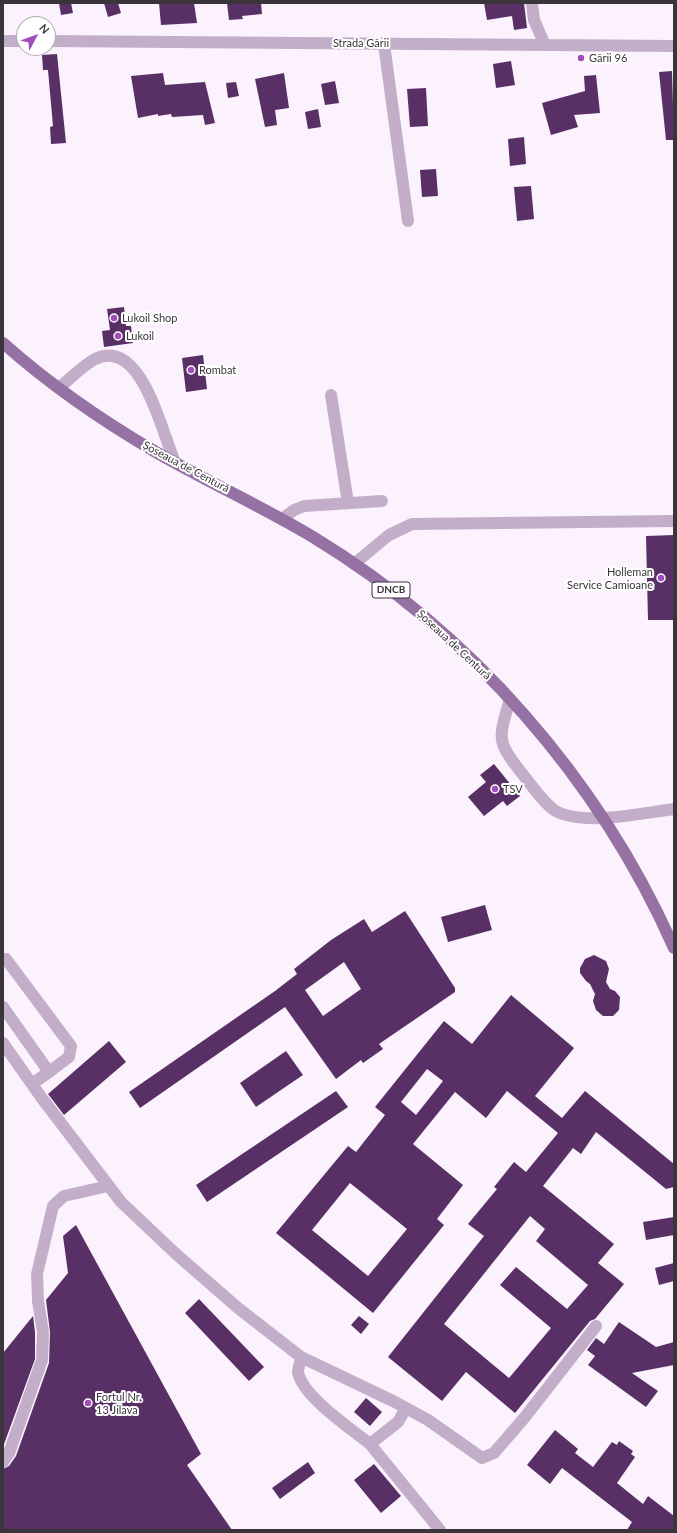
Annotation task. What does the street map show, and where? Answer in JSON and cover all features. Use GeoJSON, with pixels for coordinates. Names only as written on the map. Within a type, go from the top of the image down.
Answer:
{"type":"FeatureCollection","features":[{"type":"Feature","properties":{"kind":"main road","name":"Șoseaua de Centură"},"geometry":{"type":"LineString","coordinates":[[3,343],[59,388],[119,430],[174,462],[282,519],[354,564],[390,589],[428,620],[475,663],[510,699],[573,774],[604,819],[646,890],[674,948]]}},
{"type":"Feature","properties":{"kind":"street"},"geometry":{"type":"LineString","coordinates":[[532,3],[534,20],[544,45]]}},
{"type":"Feature","properties":{"kind":"street"},"geometry":{"type":"LineString","coordinates":[[3,41],[16,41]]}},
{"type":"Feature","properties":{"kind":"street","name":"Strada Gării"},"geometry":{"type":"LineString","coordinates":[[56,41],[674,46]]}},
{"type":"Feature","properties":{"kind":"street"},"geometry":{"type":"LineString","coordinates":[[384,44],[408,221]]}},
{"type":"Feature","properties":{"kind":"street"},"geometry":{"type":"LineString","coordinates":[[59,388],[95,359],[107,356],[118,357],[127,362],[138,374],[150,397],[174,462]]}},
{"type":"Feature","properties":{"kind":"street"},"geometry":{"type":"LineString","coordinates":[[330,395],[348,503]]}},
{"type":"Feature","properties":{"kind":"street"},"geometry":{"type":"LineString","coordinates":[[282,519],[294,510],[304,506],[382,501]]}},
{"type":"Feature","properties":{"kind":"street"},"geometry":{"type":"LineString","coordinates":[[354,564],[389,535],[412,524],[674,521]]}},
{"type":"Feature","properties":{"kind":"street"},"geometry":{"type":"LineString","coordinates":[[510,699],[501,734],[502,745],[507,755],[545,802],[555,810],[566,814],[604,819],[674,809]]}},
{"type":"Feature","properties":{"kind":"street"},"geometry":{"type":"LineString","coordinates":[[6,959],[71,1046],[69,1057],[32,1084]]}},
{"type":"Feature","properties":{"kind":"street"},"geometry":{"type":"LineString","coordinates":[[3,1007],[49,1072]]}},
{"type":"Feature","properties":{"kind":"street"},"geometry":{"type":"LineString","coordinates":[[5,1049],[121,1202],[176,1254],[238,1308],[302,1357],[428,1420],[482,1458],[494,1453],[525,1417],[596,1326]]}},
{"type":"Feature","properties":{"kind":"street"},"geometry":{"type":"LineString","coordinates":[[3,1462],[9,1453],[42,1360],[42,1332],[38,1301],[38,1274],[53,1206],[64,1196],[108,1186]]}},
{"type":"Feature","properties":{"kind":"street"},"geometry":{"type":"LineString","coordinates":[[302,1357],[298,1372],[306,1390],[331,1413],[370,1444],[440,1530]]}},
{"type":"Feature","properties":{"kind":"street"},"geometry":{"type":"LineString","coordinates":[[370,1444],[398,1422],[406,1408]]}},
{"type":"Feature","properties":{"kind":"building"},"geometry":{"type":"Polygon","coordinates":[[[59,3],[71,3],[73,13],[61,15],[59,3]]]}},
{"type":"Feature","properties":{"kind":"building"},"geometry":{"type":"Polygon","coordinates":[[[104,3],[118,3],[121,13],[108,17],[104,3]]]}},
{"type":"Feature","properties":{"kind":"building"},"geometry":{"type":"Polygon","coordinates":[[[159,3],[194,3],[197,23],[161,25],[159,3]]]}},
{"type":"Feature","properties":{"kind":"building"},"geometry":{"type":"Polygon","coordinates":[[[227,3],[261,3],[262,14],[242,16],[243,19],[229,20],[227,3]]]}},
{"type":"Feature","properties":{"kind":"building"},"geometry":{"type":"Polygon","coordinates":[[[484,3],[524,3],[527,28],[514,30],[512,16],[487,20],[484,3]]]}},
{"type":"Feature","properties":{"kind":"building"},"geometry":{"type":"Polygon","coordinates":[[[56,54],[66,143],[51,144],[50,127],[53,126],[48,70],[43,70],[42,56],[56,56],[56,54]]]}},
{"type":"Feature","properties":{"kind":"building"},"geometry":{"type":"Polygon","coordinates":[[[511,61],[515,85],[496,88],[493,64],[511,61]]]}},
{"type":"Feature","properties":{"kind":"building"},"geometry":{"type":"Polygon","coordinates":[[[672,71],[674,140],[666,140],[659,72],[672,71]]]}},
{"type":"Feature","properties":{"kind":"building"},"geometry":{"type":"Polygon","coordinates":[[[163,73],[165,85],[205,82],[215,123],[205,125],[203,115],[172,117],[171,114],[158,116],[158,114],[138,118],[131,76],[163,73]]]}},
{"type":"Feature","properties":{"kind":"building"},"geometry":{"type":"Polygon","coordinates":[[[284,73],[289,108],[275,110],[277,125],[265,127],[255,79],[284,73]]]}},
{"type":"Feature","properties":{"kind":"building"},"geometry":{"type":"Polygon","coordinates":[[[596,75],[600,113],[574,115],[578,127],[551,135],[542,103],[585,91],[584,76],[596,75]]]}},
{"type":"Feature","properties":{"kind":"building"},"geometry":{"type":"Polygon","coordinates":[[[335,81],[339,103],[325,105],[321,84],[335,81]]]}},
{"type":"Feature","properties":{"kind":"building"},"geometry":{"type":"Polygon","coordinates":[[[236,82],[239,96],[228,98],[226,83],[236,82]]]}},
{"type":"Feature","properties":{"kind":"building"},"geometry":{"type":"Polygon","coordinates":[[[426,88],[428,126],[410,127],[407,89],[426,88]]]}},
{"type":"Feature","properties":{"kind":"building"},"geometry":{"type":"Polygon","coordinates":[[[318,109],[321,127],[308,129],[305,112],[318,109]]]}},
{"type":"Feature","properties":{"kind":"building"},"geometry":{"type":"Polygon","coordinates":[[[524,137],[526,164],[510,166],[508,139],[524,137]]]}},
{"type":"Feature","properties":{"kind":"building"},"geometry":{"type":"Polygon","coordinates":[[[436,169],[438,196],[422,197],[420,170],[436,169]]]}},
{"type":"Feature","properties":{"kind":"building"},"geometry":{"type":"Polygon","coordinates":[[[531,186],[534,219],[517,221],[514,187],[531,186]]]}},
{"type":"Feature","properties":{"kind":"building"},"geometry":{"type":"Polygon","coordinates":[[[124,307],[126,326],[131,326],[133,343],[104,347],[102,331],[110,330],[107,309],[124,307]]]}},
{"type":"Feature","properties":{"kind":"building"},"geometry":{"type":"Polygon","coordinates":[[[203,355],[207,389],[186,392],[182,358],[203,355]]]}},
{"type":"Feature","properties":{"kind":"building","name":"Holleman Service Camioane"},"geometry":{"type":"Polygon","coordinates":[[[674,535],[674,620],[648,620],[646,536],[674,535]]]}},
{"type":"Feature","properties":{"kind":"building"},"geometry":{"type":"Polygon","coordinates":[[[494,764],[520,796],[507,806],[503,801],[484,816],[468,797],[486,782],[480,775],[494,764]]]}},
{"type":"Feature","properties":{"kind":"building"},"geometry":{"type":"Polygon","coordinates":[[[485,905],[492,930],[448,942],[441,917],[485,905]]]}},
{"type":"Feature","properties":{"kind":"building"},"geometry":{"type":"Polygon","coordinates":[[[405,911],[455,988],[455,992],[379,1044],[383,1049],[363,1063],[361,1060],[336,1079],[285,1007],[140,1108],[129,1092],[275,991],[297,974],[294,969],[331,940],[364,919],[372,932],[405,911]],[[344,962],[305,990],[323,1016],[361,989],[344,962]]]}},
{"type":"Feature","properties":{"kind":"building"},"geometry":{"type":"Polygon","coordinates":[[[594,955],[606,961],[609,969],[606,982],[610,989],[615,991],[620,997],[619,1010],[613,1016],[603,1016],[596,1010],[593,1001],[595,994],[590,984],[580,973],[580,968],[585,959],[594,955]]]}},
{"type":"Feature","properties":{"kind":"building"},"geometry":{"type":"Polygon","coordinates":[[[511,995],[574,1048],[535,1096],[562,1118],[585,1091],[674,1164],[674,1187],[666,1189],[596,1132],[581,1154],[573,1148],[543,1186],[614,1244],[598,1263],[624,1284],[595,1319],[590,1321],[515,1413],[466,1372],[442,1401],[388,1357],[484,1236],[468,1224],[497,1189],[494,1187],[514,1162],[526,1172],[558,1133],[507,1091],[486,1118],[455,1092],[413,1144],[463,1185],[437,1219],[444,1225],[373,1313],[276,1233],[348,1146],[356,1152],[385,1115],[375,1107],[444,1021],[472,1044],[511,995]],[[427,1069],[401,1102],[416,1115],[443,1081],[427,1069]],[[350,1183],[312,1230],[368,1276],[407,1229],[350,1183]],[[530,1216],[444,1324],[509,1378],[551,1328],[500,1285],[516,1267],[567,1309],[588,1285],[536,1241],[545,1229],[530,1216]]]}},
{"type":"Feature","properties":{"kind":"building"},"geometry":{"type":"Polygon","coordinates":[[[109,1041],[126,1062],[64,1115],[48,1094],[109,1041]]]}},
{"type":"Feature","properties":{"kind":"building"},"geometry":{"type":"Polygon","coordinates":[[[286,1051],[303,1075],[256,1107],[240,1083],[286,1051]]]}},
{"type":"Feature","properties":{"kind":"building"},"geometry":{"type":"Polygon","coordinates":[[[336,1091],[348,1107],[207,1202],[196,1185],[336,1091]]]}},
{"type":"Feature","properties":{"kind":"building"},"geometry":{"type":"Polygon","coordinates":[[[674,1217],[674,1235],[646,1240],[643,1222],[674,1217]]]}},
{"type":"Feature","properties":{"kind":"building","name":"Fortul Nr. 13 Jilava"},"geometry":{"type":"Polygon","coordinates":[[[76,1225],[201,1454],[187,1465],[232,1530],[3,1530],[3,1469],[9,1466],[16,1456],[49,1363],[50,1332],[46,1300],[68,1273],[63,1236],[76,1225]]]}},
{"type":"Feature","properties":{"kind":"building"},"geometry":{"type":"Polygon","coordinates":[[[674,1263],[674,1281],[659,1285],[655,1268],[674,1263]]]}},
{"type":"Feature","properties":{"kind":"building"},"geometry":{"type":"Polygon","coordinates":[[[199,1299],[264,1367],[249,1381],[185,1313],[199,1299]]]}},
{"type":"Feature","properties":{"kind":"building"},"geometry":{"type":"Polygon","coordinates":[[[33,1316],[35,1332],[35,1359],[3,1447],[3,1353],[33,1316]]]}},
{"type":"Feature","properties":{"kind":"building"},"geometry":{"type":"Polygon","coordinates":[[[359,1316],[369,1324],[361,1334],[351,1325],[359,1316]]]}},
{"type":"Feature","properties":{"kind":"building"},"geometry":{"type":"Polygon","coordinates":[[[619,1322],[656,1347],[674,1342],[674,1365],[632,1373],[658,1391],[646,1407],[588,1365],[595,1356],[587,1350],[596,1338],[604,1344],[619,1322]]]}},
{"type":"Feature","properties":{"kind":"building"},"geometry":{"type":"Polygon","coordinates":[[[366,1398],[382,1412],[370,1426],[354,1412],[366,1398]]]}},
{"type":"Feature","properties":{"kind":"building"},"geometry":{"type":"Polygon","coordinates":[[[555,1430],[578,1449],[575,1453],[593,1467],[612,1442],[617,1445],[619,1441],[633,1451],[631,1454],[635,1457],[617,1483],[643,1504],[648,1496],[674,1516],[674,1530],[627,1530],[632,1522],[562,1468],[550,1484],[527,1465],[555,1430]]]}},
{"type":"Feature","properties":{"kind":"building"},"geometry":{"type":"Polygon","coordinates":[[[308,1462],[315,1473],[280,1499],[272,1488],[308,1462]]]}},
{"type":"Feature","properties":{"kind":"building"},"geometry":{"type":"Polygon","coordinates":[[[374,1464],[401,1496],[381,1513],[354,1480],[374,1464]]]}},
{"type":"Feature","properties":{"kind":"place","name":"Gării 96"},"geometry":{"type":"Point","coordinates":[581,58]}},
{"type":"Feature","properties":{"kind":"place","name":"Lukoil Shop"},"geometry":{"type":"Point","coordinates":[114,318]}},
{"type":"Feature","properties":{"kind":"place","name":"Lukoil"},"geometry":{"type":"Point","coordinates":[118,336]}},
{"type":"Feature","properties":{"kind":"place","name":"Rombat"},"geometry":{"type":"Point","coordinates":[191,370]}},
{"type":"Feature","properties":{"kind":"place","name":"Holleman Service Camioane"},"geometry":{"type":"Point","coordinates":[661,578]}},
{"type":"Feature","properties":{"kind":"place","name":"TSV"},"geometry":{"type":"Point","coordinates":[495,789]}},
{"type":"Feature","properties":{"kind":"place","name":"Fortul Nr. 13 Jilava"},"geometry":{"type":"Point","coordinates":[88,1403]}}]}
